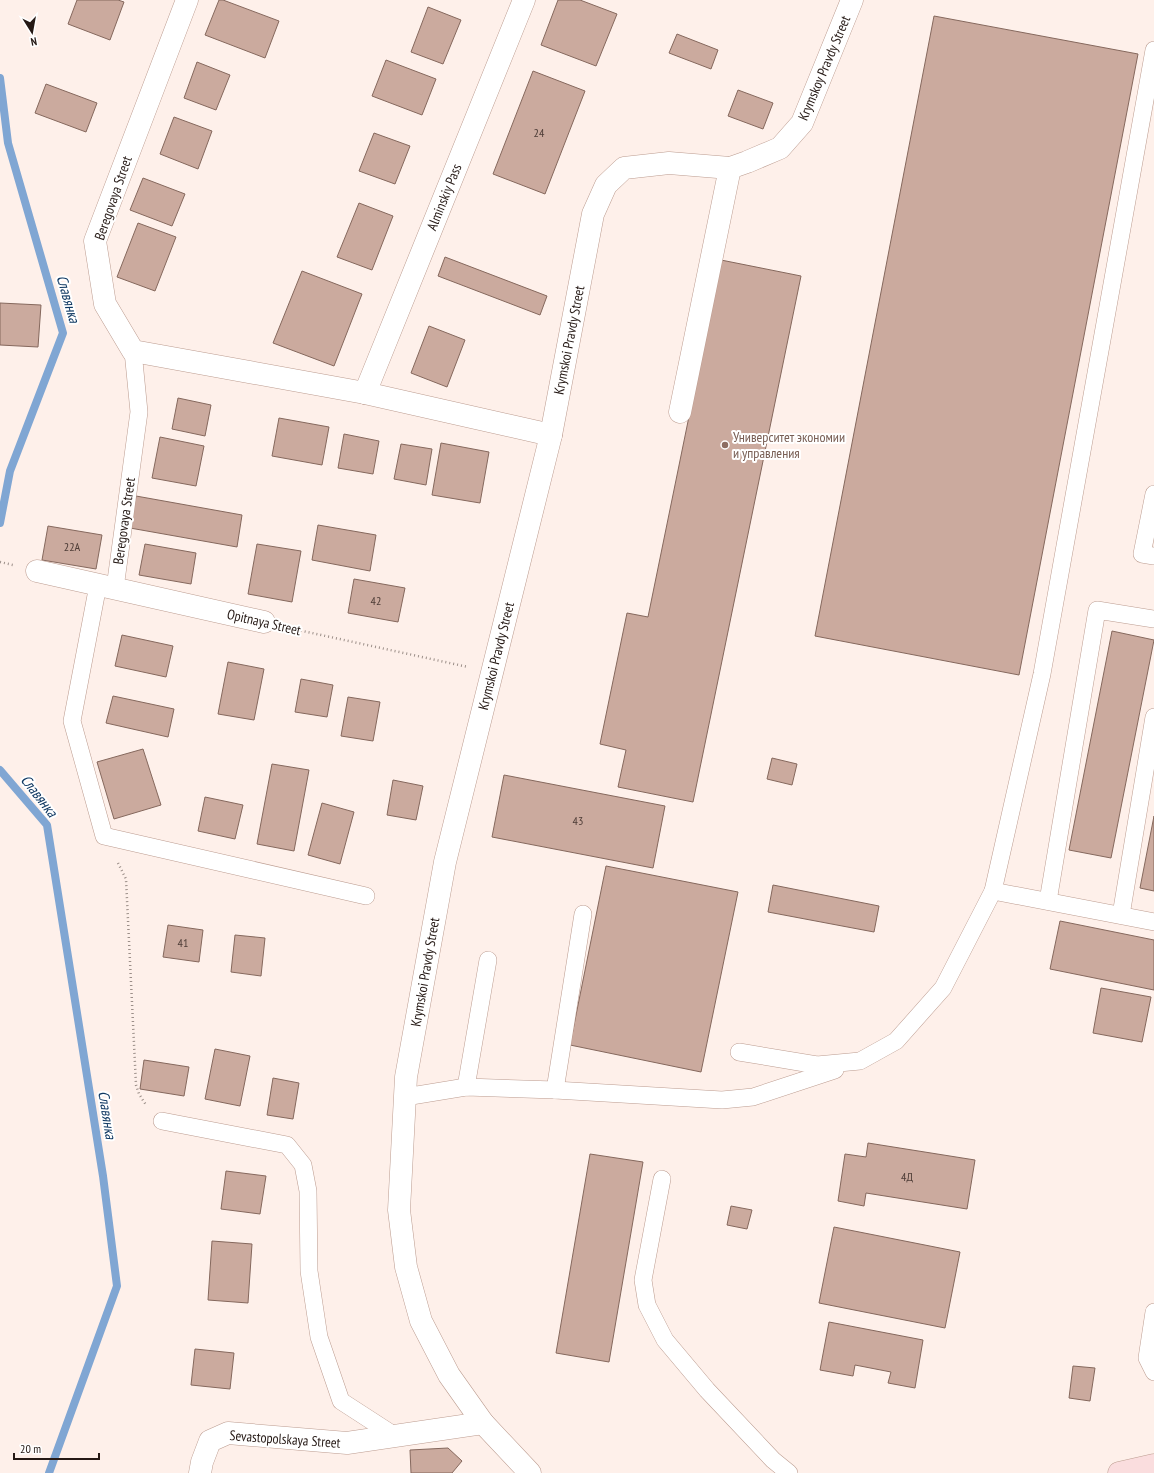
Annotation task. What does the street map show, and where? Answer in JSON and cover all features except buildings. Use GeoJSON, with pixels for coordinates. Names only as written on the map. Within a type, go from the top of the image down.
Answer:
{"type":"FeatureCollection","features":[{"type":"Feature","properties":{"kind":"street","name":"Beregovaya Street"},"geometry":{"type":"LineString","coordinates":[[133,350],[105,304],[95,241],[187,0]]}},
{"type":"Feature","properties":{"kind":"street","name":"Alminskiy Pass"},"geometry":{"type":"LineString","coordinates":[[364,393],[524,0]]}},
{"type":"Feature","properties":{"kind":"street","name":"Krymskoy Pravdy Street"},"geometry":{"type":"LineString","coordinates":[[730,168],[780,148],[802,123],[852,0]]}},
{"type":"Feature","properties":{"kind":"street","name":"Krymskoi Pravdy Street"},"geometry":{"type":"LineString","coordinates":[[530,1473],[483,1423],[449,1375],[421,1321],[406,1267],[399,1210],[406,1077],[445,862],[551,435],[593,214],[606,185],[624,168],[669,163],[730,168]]}},
{"type":"Feature","properties":{"kind":"street"},"geometry":{"type":"LineString","coordinates":[[680,412],[730,168]]}},
{"type":"Feature","properties":{"kind":"street"},"geometry":{"type":"LineString","coordinates":[[133,350],[364,393],[551,435]]}},
{"type":"Feature","properties":{"kind":"street","name":"Opitnaya Street"},"geometry":{"type":"LineString","coordinates":[[36,570],[264,622]]}},
{"type":"Feature","properties":{"kind":"street","name":"Sevastopolskaya Street"},"geometry":{"type":"LineString","coordinates":[[200,1473],[202,1462],[210,1441],[228,1432],[347,1443],[483,1423]]}},
{"type":"Feature","properties":{"kind":"street"},"geometry":{"type":"LineString","coordinates":[[1119,1473],[1154,1465]]}},
{"type":"Feature","properties":{"kind":"lane"},"geometry":{"type":"LineString","coordinates":[[405,1098],[466,1087],[555,1090],[722,1100],[753,1097],[860,1061],[896,1041],[943,988],[993,891],[1042,674],[1154,50]]}},
{"type":"Feature","properties":{"kind":"lane","name":"Beregovaya Street"},"geometry":{"type":"LineString","coordinates":[[104,836],[72,721],[106,587],[139,412],[133,350]]}},
{"type":"Feature","properties":{"kind":"lane"},"geometry":{"type":"LineString","coordinates":[[1154,494],[1142,554],[1154,556]]}},
{"type":"Feature","properties":{"kind":"lane"},"geometry":{"type":"LineString","coordinates":[[1048,901],[1097,610],[1154,619]]}},
{"type":"Feature","properties":{"kind":"lane"},"geometry":{"type":"LineString","coordinates":[[1121,916],[1154,717]]}},
{"type":"Feature","properties":{"kind":"lane"},"geometry":{"type":"LineString","coordinates":[[104,836],[366,896]]}},
{"type":"Feature","properties":{"kind":"lane"},"geometry":{"type":"LineString","coordinates":[[993,891],[1154,922]]}},
{"type":"Feature","properties":{"kind":"lane"},"geometry":{"type":"LineString","coordinates":[[555,1090],[584,914]]}},
{"type":"Feature","properties":{"kind":"lane"},"geometry":{"type":"LineString","coordinates":[[466,1087],[488,960]]}},
{"type":"Feature","properties":{"kind":"lane"},"geometry":{"type":"LineString","coordinates":[[739,1052],[817,1065],[860,1061]]}},
{"type":"Feature","properties":{"kind":"lane"},"geometry":{"type":"LineString","coordinates":[[162,1121],[287,1145],[303,1165],[308,1191],[309,1271],[319,1338],[341,1400],[395,1436]]}},
{"type":"Feature","properties":{"kind":"lane"},"geometry":{"type":"LineString","coordinates":[[662,1179],[643,1280],[647,1304],[665,1340],[707,1390],[773,1460],[789,1473]]}},
{"type":"Feature","properties":{"kind":"lane"},"geometry":{"type":"LineString","coordinates":[[1154,1312],[1147,1358],[1154,1372]]}},
{"type":"Feature","properties":{"kind":"path","name":"Opitnaya Street"},"geometry":{"type":"LineString","coordinates":[[264,622],[492,673]]}},
{"type":"Feature","properties":{"kind":"path"},"geometry":{"type":"LineString","coordinates":[[104,836],[126,879],[136,1085],[144,1104],[162,1121]]}},
{"type":"Feature","properties":{"kind":"waterway","name":"Славянка"},"geometry":{"type":"LineString","coordinates":[[0,78],[8,143],[63,333],[10,471],[0,523]]}},
{"type":"Feature","properties":{"kind":"waterway","name":"Славянка"},"geometry":{"type":"LineString","coordinates":[[0,770],[47,825],[103,1176],[117,1286],[49,1473]]}},
{"type":"Feature","properties":{"kind":"place","name":"Университет экономии и управления"},"geometry":{"type":"Point","coordinates":[725,445]}}]}
